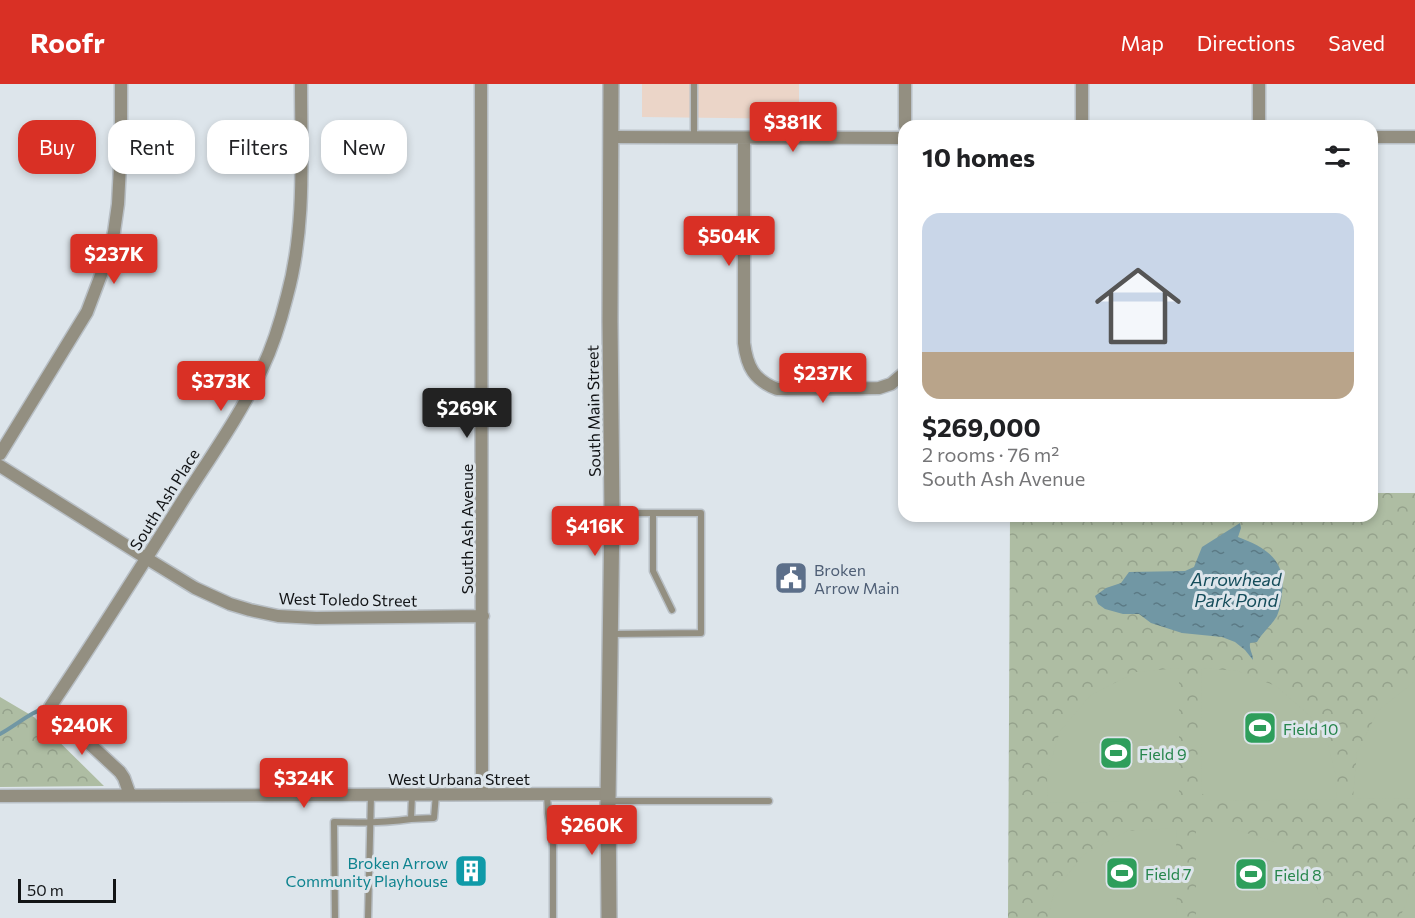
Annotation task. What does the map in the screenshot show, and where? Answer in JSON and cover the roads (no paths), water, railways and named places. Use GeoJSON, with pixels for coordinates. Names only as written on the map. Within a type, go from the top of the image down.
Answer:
{"type":"FeatureCollection","features":[{"type":"Feature","properties":{"kind":"street"},"geometry":{"type":"LineString","coordinates":[[0,454],[87,312],[107,259],[118,204],[121,84]]}},
{"type":"Feature","properties":{"kind":"street","name":"South Ash Place"},"geometry":{"type":"LineString","coordinates":[[130,795],[120,772],[50,707],[112,614],[243,404],[262,368],[276,334],[288,296],[300,222],[301,84]]}},
{"type":"Feature","properties":{"kind":"street","name":"South Ash Avenue"},"geometry":{"type":"LineString","coordinates":[[482,84],[482,794]]}},
{"type":"Feature","properties":{"kind":"street","name":"South Main Street"},"geometry":{"type":"LineString","coordinates":[[609,918],[608,798],[612,513],[611,84]]}},
{"type":"Feature","properties":{"kind":"street"},"geometry":{"type":"LineString","coordinates":[[904,84],[905,120]]}},
{"type":"Feature","properties":{"kind":"street"},"geometry":{"type":"LineString","coordinates":[[1082,84],[1082,120]]}},
{"type":"Feature","properties":{"kind":"street"},"geometry":{"type":"LineString","coordinates":[[1259,84],[1259,120]]}},
{"type":"Feature","properties":{"kind":"street"},"geometry":{"type":"LineString","coordinates":[[611,137],[898,138]]}},
{"type":"Feature","properties":{"kind":"street"},"geometry":{"type":"LineString","coordinates":[[1378,137],[1415,137]]}},
{"type":"Feature","properties":{"kind":"street"},"geometry":{"type":"LineString","coordinates":[[744,138],[744,344],[746,358],[751,369],[760,380],[777,389],[868,390],[891,384],[898,378]]}},
{"type":"Feature","properties":{"kind":"street","name":"West Toledo Street"},"geometry":{"type":"LineString","coordinates":[[0,466],[195,588],[230,604],[264,614],[316,618],[483,616]]}},
{"type":"Feature","properties":{"kind":"street","name":"West Urbana Street"},"geometry":{"type":"LineString","coordinates":[[0,796],[548,794],[608,798]]}},
{"type":"Feature","properties":{"kind":"lane"},"geometry":{"type":"LineString","coordinates":[[694,84],[694,138]]}},
{"type":"Feature","properties":{"kind":"lane"},"geometry":{"type":"LineString","coordinates":[[610,634],[702,633],[702,513],[612,513]]}},
{"type":"Feature","properties":{"kind":"lane"},"geometry":{"type":"LineString","coordinates":[[653,513],[654,570],[672,610]]}},
{"type":"Feature","properties":{"kind":"lane"},"geometry":{"type":"LineString","coordinates":[[368,918],[371,794]]}},
{"type":"Feature","properties":{"kind":"lane"},"geometry":{"type":"LineString","coordinates":[[411,819],[412,794]]}},
{"type":"Feature","properties":{"kind":"lane"},"geometry":{"type":"LineString","coordinates":[[335,918],[334,822],[371,823],[434,818],[436,794]]}},
{"type":"Feature","properties":{"kind":"lane"},"geometry":{"type":"LineString","coordinates":[[548,794],[548,813],[553,846],[553,918]]}},
{"type":"Feature","properties":{"kind":"lane"},"geometry":{"type":"LineString","coordinates":[[608,798],[769,801]]}},
{"type":"Feature","properties":{"kind":"water","name":"Arrowhead Park Pond"},"geometry":{"type":"Polygon","coordinates":[[[1240,523],[1238,537],[1257,545],[1272,556],[1281,572],[1283,582],[1277,616],[1257,642],[1250,643],[1253,660],[1235,642],[1222,637],[1182,633],[1151,623],[1139,614],[1123,614],[1105,609],[1098,604],[1095,596],[1106,588],[1121,583],[1129,572],[1185,571],[1194,567],[1202,547],[1240,523]]]}},
{"type":"Feature","properties":{"kind":"waterway"},"geometry":{"type":"LineString","coordinates":[[0,734],[30,715],[49,707]]}},
{"type":"Feature","properties":{"kind":"place","name":"Broken Arrow Main"},"geometry":{"type":"Point","coordinates":[791,578]}},
{"type":"Feature","properties":{"kind":"place","name":"Field 10"},"geometry":{"type":"Point","coordinates":[1260,728]}},
{"type":"Feature","properties":{"kind":"place","name":"Field 9"},"geometry":{"type":"Point","coordinates":[1116,753]}},
{"type":"Feature","properties":{"kind":"place","name":"Broken Arrow Community Playhouse"},"geometry":{"type":"Point","coordinates":[471,871]}},
{"type":"Feature","properties":{"kind":"place","name":"Field 7"},"geometry":{"type":"Point","coordinates":[1122,873]}},
{"type":"Feature","properties":{"kind":"place","name":"Field 8"},"geometry":{"type":"Point","coordinates":[1251,874]}}]}
